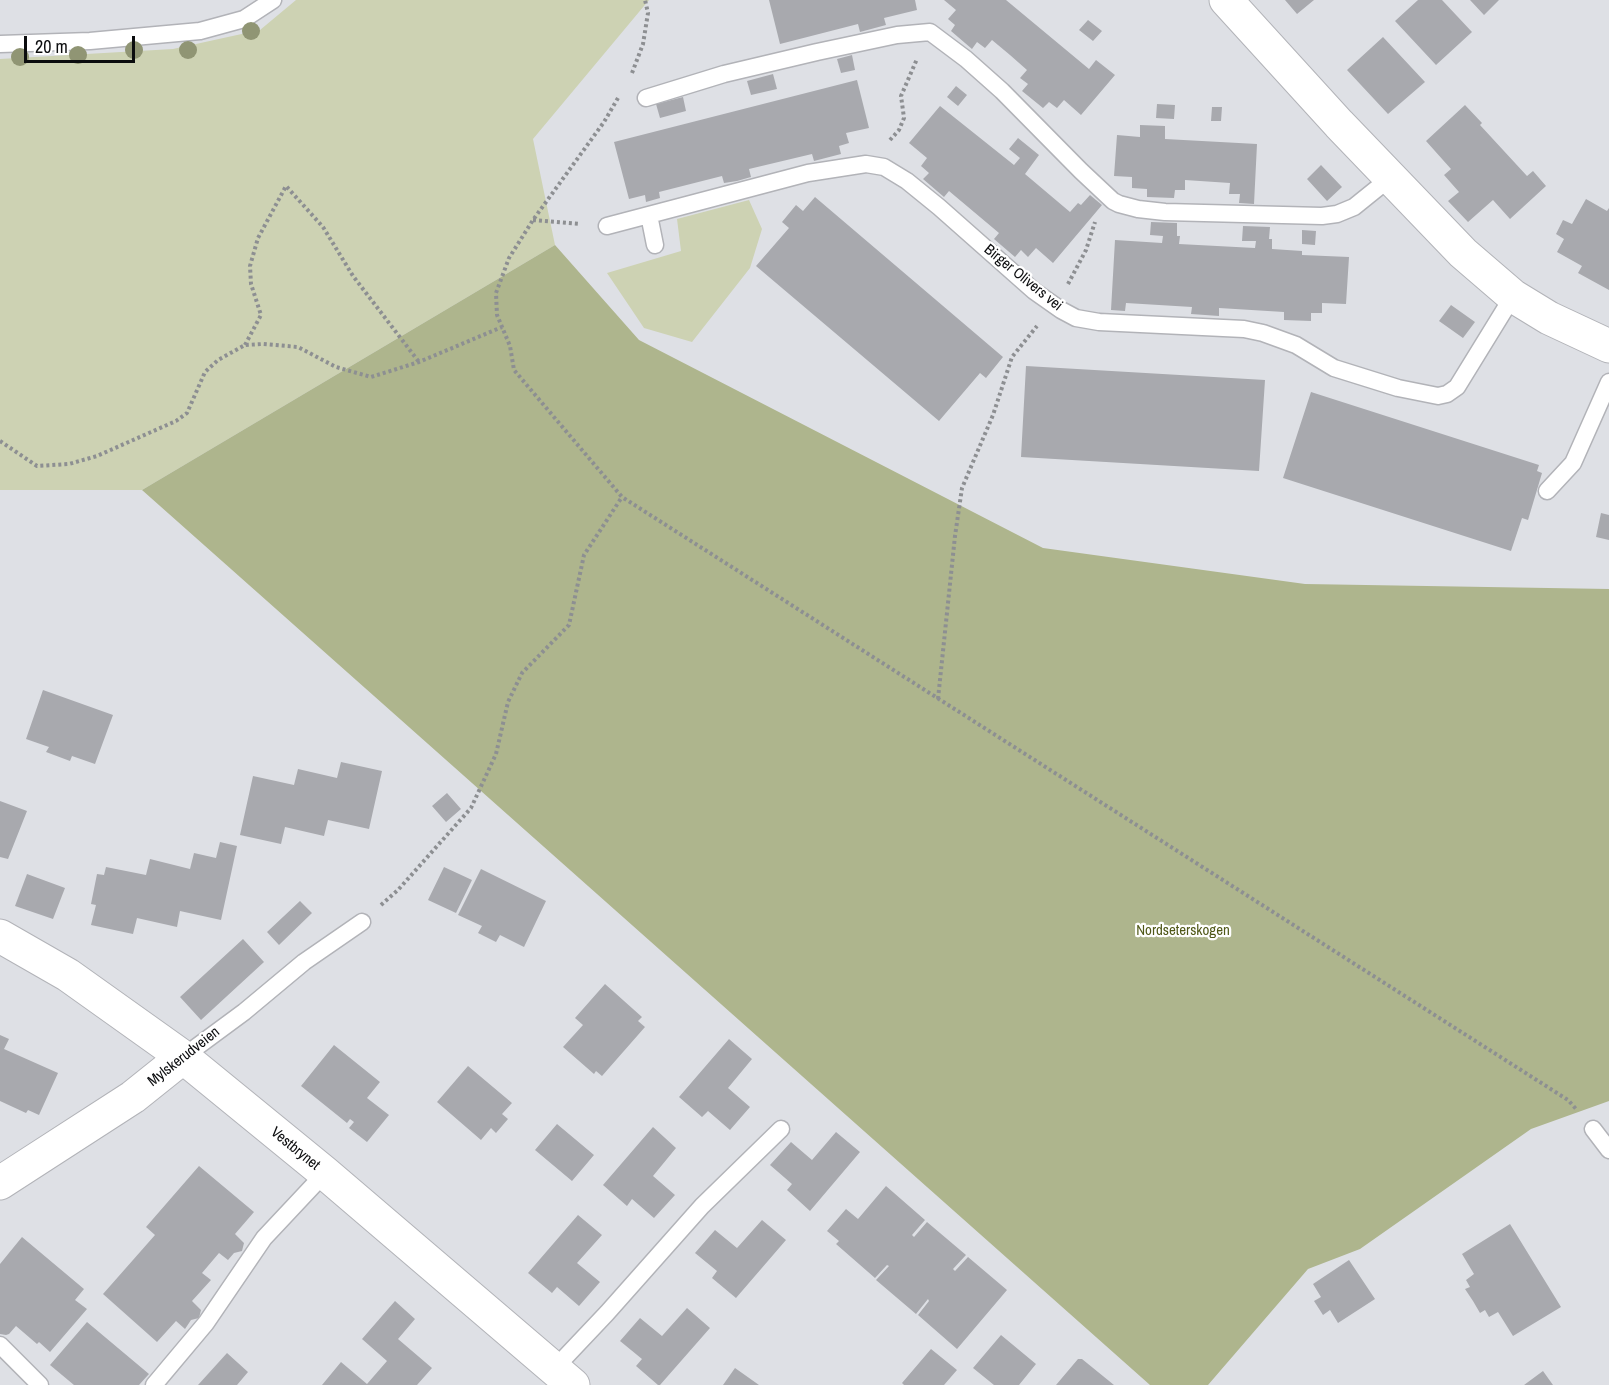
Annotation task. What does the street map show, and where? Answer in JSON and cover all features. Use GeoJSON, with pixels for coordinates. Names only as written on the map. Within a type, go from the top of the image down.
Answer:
{"type":"FeatureCollection","features":[{"type":"Feature","properties":{"kind":"street"},"geometry":{"type":"LineString","coordinates":[[1226,0],[1339,124],[1463,253],[1513,296],[1549,318],[1609,345]]}},
{"type":"Feature","properties":{"kind":"street","name":"Vestbrynet"},"geometry":{"type":"LineString","coordinates":[[0,936],[77,981],[183,1057],[325,1173],[563,1377]]}},
{"type":"Feature","properties":{"kind":"street","name":"Mylskerudveien"},"geometry":{"type":"LineString","coordinates":[[0,1183],[133,1097],[183,1057]]}},
{"type":"Feature","properties":{"kind":"lane"},"geometry":{"type":"LineString","coordinates":[[0,44],[90,41],[200,31],[244,18],[273,0]]}},
{"type":"Feature","properties":{"kind":"lane"},"geometry":{"type":"LineString","coordinates":[[646,98],[724,74],[817,52],[897,35],[930,32],[975,67],[1042,129],[1113,201],[1119,204],[1165,212],[1322,216],[1337,214],[1354,207],[1390,177]]}},
{"type":"Feature","properties":{"kind":"lane"},"geometry":{"type":"LineString","coordinates":[[608,226],[808,173],[866,164],[876,165]]}},
{"type":"Feature","properties":{"kind":"lane","name":"Birger Olivers vei"},"geometry":{"type":"LineString","coordinates":[[876,165],[884,167],[907,181],[1034,291],[1076,318],[1099,322],[1244,329],[1263,333],[1296,345],[1334,368],[1398,388],[1438,396],[1447,394],[1457,387],[1513,296]]}},
{"type":"Feature","properties":{"kind":"lane"},"geometry":{"type":"LineString","coordinates":[[649,215],[655,245]]}},
{"type":"Feature","properties":{"kind":"lane"},"geometry":{"type":"LineString","coordinates":[[1547,491],[1573,463],[1609,382]]}},
{"type":"Feature","properties":{"kind":"lane","name":"Mylskerudveien"},"geometry":{"type":"LineString","coordinates":[[183,1057],[244,1012],[304,962],[362,922]]}},
{"type":"Feature","properties":{"kind":"lane"},"geometry":{"type":"LineString","coordinates":[[563,1377],[608,1313],[702,1206],[781,1129]]}},
{"type":"Feature","properties":{"kind":"lane"},"geometry":{"type":"LineString","coordinates":[[1593,1129],[1609,1150]]}},
{"type":"Feature","properties":{"kind":"lane"},"geometry":{"type":"LineString","coordinates":[[154,1385],[206,1323],[264,1238],[325,1173]]}},
{"type":"Feature","properties":{"kind":"lane"},"geometry":{"type":"LineString","coordinates":[[0,1345],[40,1385]]}},
{"type":"Feature","properties":{"kind":"path"},"geometry":{"type":"LineString","coordinates":[[631,75],[643,44],[648,12],[645,0]]}},
{"type":"Feature","properties":{"kind":"path"},"geometry":{"type":"LineString","coordinates":[[876,165],[887,144],[899,130],[904,118],[902,96],[922,46],[923,33]]}},
{"type":"Feature","properties":{"kind":"path"},"geometry":{"type":"LineString","coordinates":[[620,94],[604,122],[533,220],[509,258],[496,293],[497,315],[510,346],[514,370],[622,497],[1568,1100],[1593,1129]]}},
{"type":"Feature","properties":{"kind":"path"},"geometry":{"type":"LineString","coordinates":[[245,345],[261,315],[251,284],[250,266],[258,238],[286,186],[323,228],[353,276],[419,362]]}},
{"type":"Feature","properties":{"kind":"path"},"geometry":{"type":"LineString","coordinates":[[533,220],[608,226]]}},
{"type":"Feature","properties":{"kind":"path"},"geometry":{"type":"LineString","coordinates":[[1074,276],[1095,222]]}},
{"type":"Feature","properties":{"kind":"path"},"geometry":{"type":"LineString","coordinates":[[938,699],[962,488],[993,415],[1012,357],[1054,305]]}},
{"type":"Feature","properties":{"kind":"path"},"geometry":{"type":"LineString","coordinates":[[0,441],[37,466],[69,464],[97,456],[176,421],[187,413],[206,372],[218,360],[245,345],[298,347],[336,367],[371,377],[419,362],[502,327]]}},
{"type":"Feature","properties":{"kind":"path"},"geometry":{"type":"LineString","coordinates":[[362,922],[399,890],[471,808],[496,754],[508,702],[522,673],[569,625],[584,555],[622,497]]}},
{"type":"Feature","properties":{"kind":"green space"},"geometry":{"type":"Polygon","coordinates":[[[296,0],[649,0],[533,139],[555,245],[142,490],[0,490],[0,59],[173,49],[260,30],[296,0]]]}},
{"type":"Feature","properties":{"kind":"green space"},"geometry":{"type":"Polygon","coordinates":[[[749,200],[762,229],[750,268],[692,342],[644,328],[607,273],[681,251],[677,219],[749,200]]]}},
{"type":"Feature","properties":{"kind":"green space","name":"Nordseterskogen"},"geometry":{"type":"Polygon","coordinates":[[[555,245],[639,340],[1043,548],[1305,584],[1609,589],[1609,1101],[1531,1129],[1360,1249],[1308,1269],[1208,1385],[1150,1385],[142,490],[555,245]]]}},
{"type":"Feature","properties":{"kind":"building"},"geometry":{"type":"Polygon","coordinates":[[[769,0],[915,0],[917,10],[884,18],[886,25],[860,32],[858,24],[780,44],[769,0]]]}},
{"type":"Feature","properties":{"kind":"building"},"geometry":{"type":"Polygon","coordinates":[[[944,0],[1006,0],[1089,69],[1096,60],[1115,75],[1081,115],[1064,100],[1057,108],[1049,102],[1043,108],[1022,91],[1028,84],[1020,78],[1027,70],[1010,55],[992,40],[985,48],[977,42],[972,49],[951,31],[955,25],[948,19],[956,10],[944,0]]]}},
{"type":"Feature","properties":{"kind":"building"},"geometry":{"type":"Polygon","coordinates":[[[1285,0],[1314,0],[1297,14],[1285,0]]]}},
{"type":"Feature","properties":{"kind":"building"},"geometry":{"type":"Polygon","coordinates":[[[1418,0],[1442,0],[1472,32],[1436,65],[1395,21],[1418,0]]]}},
{"type":"Feature","properties":{"kind":"building"},"geometry":{"type":"Polygon","coordinates":[[[1470,0],[1499,0],[1484,15],[1470,0]]]}},
{"type":"Feature","properties":{"kind":"building"},"geometry":{"type":"Polygon","coordinates":[[[1088,20],[1102,31],[1093,41],[1079,30],[1088,20]]]}},
{"type":"Feature","properties":{"kind":"building"},"geometry":{"type":"Polygon","coordinates":[[[1383,37],[1425,82],[1388,114],[1347,70],[1383,37]]]}},
{"type":"Feature","properties":{"kind":"building"},"geometry":{"type":"Polygon","coordinates":[[[852,55],[855,70],[841,73],[837,59],[852,55]]]}},
{"type":"Feature","properties":{"kind":"building"},"geometry":{"type":"Polygon","coordinates":[[[773,74],[777,89],[751,95],[747,81],[773,74]]]}},
{"type":"Feature","properties":{"kind":"building"},"geometry":{"type":"Polygon","coordinates":[[[857,80],[869,128],[846,133],[849,143],[839,146],[841,154],[814,161],[812,154],[749,169],[751,177],[724,183],[722,176],[659,192],[660,198],[646,202],[645,195],[629,199],[614,142],[857,80]]]}},
{"type":"Feature","properties":{"kind":"building"},"geometry":{"type":"Polygon","coordinates":[[[956,86],[967,95],[958,106],[947,97],[956,86]]]}},
{"type":"Feature","properties":{"kind":"building"},"geometry":{"type":"Polygon","coordinates":[[[683,97],[686,111],[660,118],[656,104],[683,97]]]}},
{"type":"Feature","properties":{"kind":"building"},"geometry":{"type":"Polygon","coordinates":[[[1157,104],[1175,105],[1174,119],[1156,118],[1157,104]]]}},
{"type":"Feature","properties":{"kind":"building"},"geometry":{"type":"Polygon","coordinates":[[[1465,105],[1482,123],[1480,125],[1527,176],[1533,171],[1546,186],[1510,219],[1493,200],[1468,222],[1448,201],[1459,192],[1444,175],[1451,169],[1426,141],[1465,105]]]}},
{"type":"Feature","properties":{"kind":"building"},"geometry":{"type":"Polygon","coordinates":[[[940,106],[1014,165],[1020,158],[1009,149],[1018,138],[1039,155],[1025,174],[1070,212],[1090,195],[1102,205],[1053,263],[1036,248],[1028,257],[1021,250],[1015,257],[994,239],[999,233],[949,191],[944,197],[923,179],[929,173],[921,166],[927,158],[909,143],[940,106]]]}},
{"type":"Feature","properties":{"kind":"building"},"geometry":{"type":"Polygon","coordinates":[[[1212,107],[1222,107],[1221,121],[1211,121],[1212,107]]]}},
{"type":"Feature","properties":{"kind":"building"},"geometry":{"type":"Polygon","coordinates":[[[1140,125],[1165,126],[1165,139],[1257,144],[1254,204],[1239,203],[1240,194],[1229,194],[1230,183],[1185,180],[1185,190],[1175,190],[1174,198],[1147,197],[1147,189],[1132,188],[1132,177],[1114,176],[1117,135],[1140,137],[1140,125]]]}},
{"type":"Feature","properties":{"kind":"building"},"geometry":{"type":"Polygon","coordinates":[[[1321,165],[1342,187],[1327,201],[1307,179],[1321,165]]]}},
{"type":"Feature","properties":{"kind":"building"},"geometry":{"type":"Polygon","coordinates":[[[815,197],[1003,357],[986,378],[980,373],[939,421],[756,266],[789,228],[782,222],[796,205],[803,211],[815,197]]]}},
{"type":"Feature","properties":{"kind":"building"},"geometry":{"type":"Polygon","coordinates":[[[1586,199],[1607,211],[1609,208],[1609,290],[1578,273],[1582,266],[1557,252],[1564,239],[1556,234],[1563,220],[1572,224],[1586,199]]]}},
{"type":"Feature","properties":{"kind":"building"},"geometry":{"type":"Polygon","coordinates":[[[1151,222],[1177,223],[1179,244],[1255,248],[1256,241],[1242,241],[1243,226],[1270,227],[1269,239],[1272,239],[1272,249],[1302,251],[1302,255],[1349,257],[1346,304],[1322,303],[1322,313],[1311,313],[1311,321],[1284,320],[1284,312],[1219,308],[1219,316],[1191,314],[1192,307],[1126,303],[1125,311],[1111,310],[1115,240],[1162,243],[1163,236],[1150,235],[1151,222]]]}},
{"type":"Feature","properties":{"kind":"building"},"geometry":{"type":"Polygon","coordinates":[[[1302,230],[1316,231],[1315,245],[1302,244],[1302,230]]]}},
{"type":"Feature","properties":{"kind":"building"},"geometry":{"type":"Polygon","coordinates":[[[1451,305],[1475,322],[1463,338],[1439,321],[1451,305]]]}},
{"type":"Feature","properties":{"kind":"building"},"geometry":{"type":"Polygon","coordinates":[[[1026,366],[1265,380],[1259,471],[1021,457],[1026,366]]]}},
{"type":"Feature","properties":{"kind":"building"},"geometry":{"type":"Polygon","coordinates":[[[1311,392],[1539,465],[1537,471],[1542,473],[1528,520],[1522,518],[1511,551],[1283,478],[1311,392]]]}},
{"type":"Feature","properties":{"kind":"building"},"geometry":{"type":"Polygon","coordinates":[[[1601,513],[1609,515],[1609,540],[1596,537],[1601,513]]]}},
{"type":"Feature","properties":{"kind":"building"},"geometry":{"type":"Polygon","coordinates":[[[43,690],[113,715],[95,764],[72,756],[70,761],[46,752],[49,747],[26,739],[43,690]]]}},
{"type":"Feature","properties":{"kind":"building"},"geometry":{"type":"Polygon","coordinates":[[[341,762],[382,771],[369,829],[328,820],[324,836],[285,827],[281,844],[240,835],[253,776],[294,785],[298,769],[337,778],[341,762]]]}},
{"type":"Feature","properties":{"kind":"building"},"geometry":{"type":"Polygon","coordinates":[[[447,793],[461,809],[446,822],[432,806],[447,793]]]}},
{"type":"Feature","properties":{"kind":"building"},"geometry":{"type":"Polygon","coordinates":[[[0,801],[27,811],[8,859],[0,857],[0,801]]]}},
{"type":"Feature","properties":{"kind":"building"},"geometry":{"type":"Polygon","coordinates":[[[220,842],[237,846],[221,920],[180,911],[177,927],[137,918],[133,934],[91,925],[96,905],[91,904],[97,874],[104,875],[106,867],[146,875],[150,859],[190,869],[194,853],[216,858],[220,842]]]}},
{"type":"Feature","properties":{"kind":"building"},"geometry":{"type":"Polygon","coordinates":[[[444,867],[472,880],[456,913],[428,900],[444,867]]]}},
{"type":"Feature","properties":{"kind":"building"},"geometry":{"type":"Polygon","coordinates":[[[481,869],[546,901],[524,947],[500,935],[496,942],[478,933],[482,926],[458,915],[481,869]]]}},
{"type":"Feature","properties":{"kind":"building"},"geometry":{"type":"Polygon","coordinates":[[[27,874],[65,888],[53,919],[15,906],[27,874]]]}},
{"type":"Feature","properties":{"kind":"building"},"geometry":{"type":"Polygon","coordinates":[[[300,901],[312,913],[279,945],[267,932],[300,901]]]}},
{"type":"Feature","properties":{"kind":"building"},"geometry":{"type":"Polygon","coordinates":[[[243,939],[264,962],[201,1020],[180,997],[243,939]]]}},
{"type":"Feature","properties":{"kind":"building"},"geometry":{"type":"Polygon","coordinates":[[[605,984],[642,1017],[638,1021],[645,1027],[602,1076],[596,1071],[594,1074],[563,1047],[583,1025],[575,1018],[605,984]]]}},
{"type":"Feature","properties":{"kind":"building"},"geometry":{"type":"Polygon","coordinates":[[[0,1035],[9,1039],[4,1049],[58,1073],[39,1115],[28,1110],[26,1113],[0,1101],[0,1035]]]}},
{"type":"Feature","properties":{"kind":"building"},"geometry":{"type":"Polygon","coordinates":[[[729,1039],[752,1059],[728,1088],[750,1107],[730,1130],[708,1111],[702,1117],[679,1097],[729,1039]]]}},
{"type":"Feature","properties":{"kind":"building"},"geometry":{"type":"Polygon","coordinates":[[[334,1045],[380,1082],[367,1098],[389,1115],[367,1142],[349,1128],[354,1122],[350,1119],[347,1123],[301,1086],[334,1045]]]}},
{"type":"Feature","properties":{"kind":"building"},"geometry":{"type":"Polygon","coordinates":[[[468,1066],[512,1103],[502,1114],[508,1119],[496,1133],[491,1128],[481,1140],[437,1102],[468,1066]]]}},
{"type":"Feature","properties":{"kind":"building"},"geometry":{"type":"Polygon","coordinates":[[[557,1124],[594,1155],[572,1181],[535,1150],[557,1124]]]}},
{"type":"Feature","properties":{"kind":"building"},"geometry":{"type":"Polygon","coordinates":[[[653,1127],[676,1148],[653,1176],[675,1195],[654,1218],[632,1199],[627,1206],[603,1185],[653,1127]]]}},
{"type":"Feature","properties":{"kind":"building"},"geometry":{"type":"Polygon","coordinates":[[[836,1132],[860,1152],[810,1211],[787,1190],[792,1184],[770,1165],[791,1142],[812,1160],[836,1132]]]}},
{"type":"Feature","properties":{"kind":"building"},"geometry":{"type":"Polygon","coordinates":[[[199,1166],[254,1212],[235,1234],[244,1243],[242,1251],[234,1253],[228,1260],[219,1253],[202,1273],[211,1280],[192,1301],[201,1310],[199,1318],[191,1320],[185,1329],[176,1321],[157,1342],[103,1294],[155,1235],[146,1227],[199,1166]]]}},
{"type":"Feature","properties":{"kind":"building"},"geometry":{"type":"Polygon","coordinates":[[[886,1186],[925,1220],[912,1235],[914,1237],[927,1222],[966,1255],[953,1269],[955,1271],[968,1257],[1007,1290],[957,1349],[918,1315],[929,1301],[928,1299],[916,1314],[876,1280],[889,1266],[887,1265],[875,1278],[836,1244],[839,1241],[827,1231],[846,1209],[858,1219],[886,1186]]]}},
{"type":"Feature","properties":{"kind":"building"},"geometry":{"type":"Polygon","coordinates":[[[578,1215],[602,1235],[577,1263],[600,1282],[579,1306],[557,1287],[552,1293],[528,1273],[578,1215]]]}},
{"type":"Feature","properties":{"kind":"building"},"geometry":{"type":"Polygon","coordinates":[[[762,1220],[786,1240],[736,1298],[712,1278],[717,1271],[695,1253],[715,1230],[737,1248],[762,1220]]]}},
{"type":"Feature","properties":{"kind":"building"},"geometry":{"type":"Polygon","coordinates":[[[1510,1224],[1561,1307],[1513,1336],[1498,1312],[1489,1317],[1485,1310],[1480,1313],[1465,1289],[1470,1287],[1466,1280],[1474,1274],[1462,1254],[1510,1224]]]}},
{"type":"Feature","properties":{"kind":"building"},"geometry":{"type":"Polygon","coordinates":[[[22,1237],[84,1289],[75,1300],[87,1309],[50,1352],[16,1326],[9,1334],[0,1334],[0,1264],[22,1237]]]}},
{"type":"Feature","properties":{"kind":"building"},"geometry":{"type":"Polygon","coordinates":[[[1349,1260],[1375,1299],[1338,1323],[1330,1310],[1323,1315],[1314,1301],[1321,1297],[1313,1284],[1349,1260]]]}},
{"type":"Feature","properties":{"kind":"building"},"geometry":{"type":"Polygon","coordinates":[[[395,1301],[415,1319],[398,1339],[432,1368],[417,1385],[322,1385],[341,1362],[367,1384],[387,1361],[362,1339],[395,1301]]]}},
{"type":"Feature","properties":{"kind":"building"},"geometry":{"type":"Polygon","coordinates":[[[687,1308],[710,1328],[658,1385],[636,1366],[642,1359],[620,1341],[640,1318],[662,1336],[687,1308]]]}},
{"type":"Feature","properties":{"kind":"building"},"geometry":{"type":"Polygon","coordinates":[[[87,1322],[149,1374],[139,1385],[74,1385],[50,1365],[87,1322]]]}},
{"type":"Feature","properties":{"kind":"building"},"geometry":{"type":"Polygon","coordinates":[[[1001,1335],[1036,1364],[1019,1385],[994,1385],[973,1368],[1001,1335]]]}},
{"type":"Feature","properties":{"kind":"building"},"geometry":{"type":"Polygon","coordinates":[[[931,1349],[957,1370],[944,1385],[904,1385],[902,1383],[931,1349]]]}},
{"type":"Feature","properties":{"kind":"building"},"geometry":{"type":"Polygon","coordinates":[[[227,1353],[248,1372],[237,1385],[198,1385],[227,1353]]]}},
{"type":"Feature","properties":{"kind":"building"},"geometry":{"type":"Polygon","coordinates":[[[1078,1359],[1082,1359],[1114,1385],[1056,1385],[1078,1359]]]}},
{"type":"Feature","properties":{"kind":"building"},"geometry":{"type":"Polygon","coordinates":[[[735,1368],[759,1385],[723,1385],[735,1368]]]}},
{"type":"Feature","properties":{"kind":"building"},"geometry":{"type":"Polygon","coordinates":[[[1543,1371],[1553,1385],[1524,1385],[1543,1371]]]}}]}
